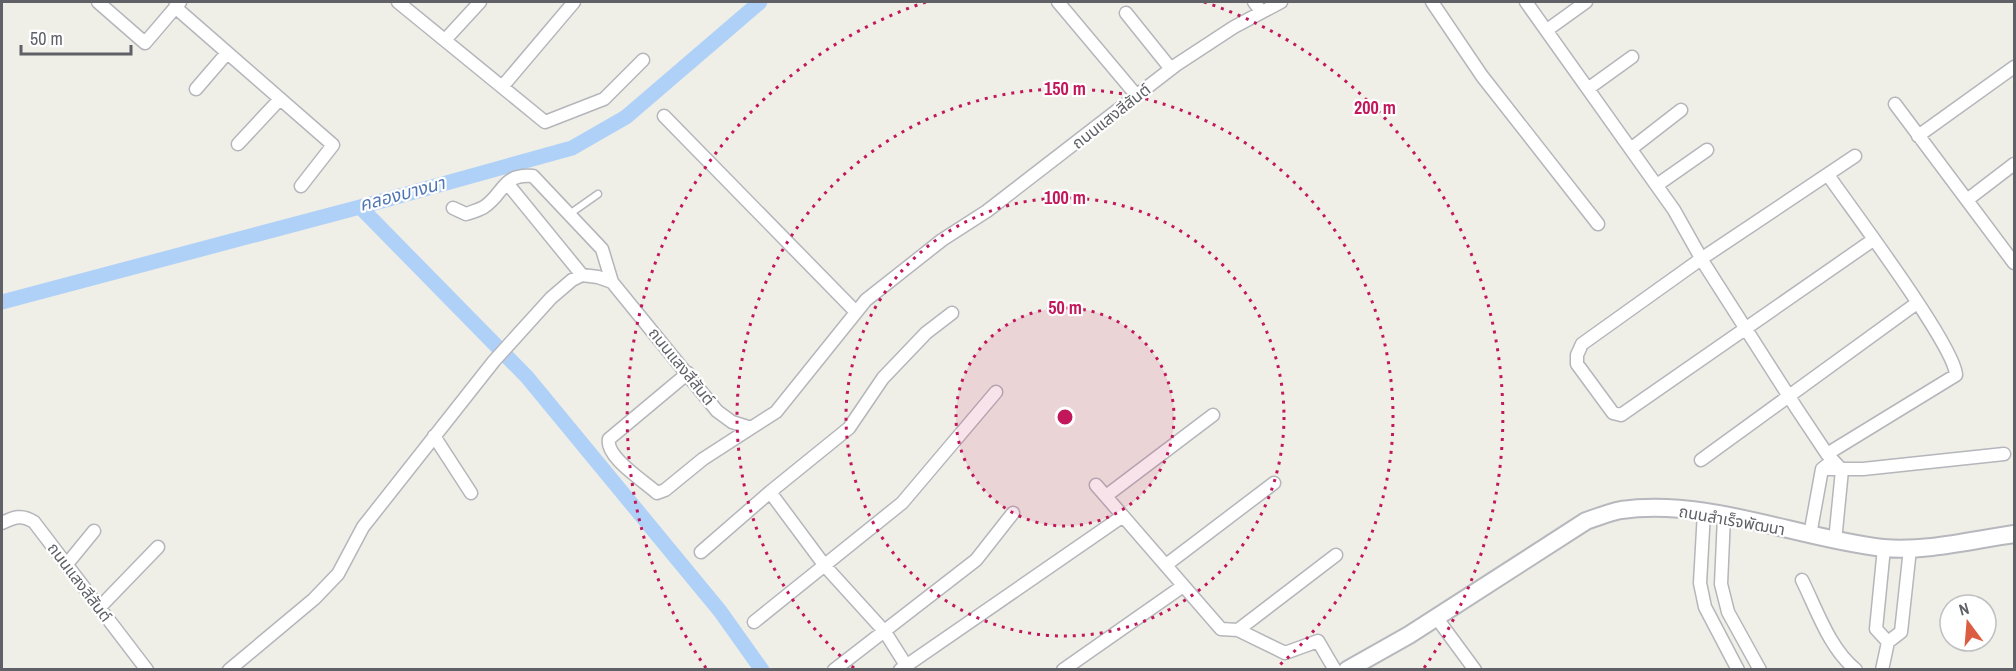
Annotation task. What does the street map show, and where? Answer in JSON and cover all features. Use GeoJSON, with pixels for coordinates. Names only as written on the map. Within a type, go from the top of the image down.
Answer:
{"type":"FeatureCollection","features":[{"type":"Feature","properties":{"kind":"street"},"geometry":{"type":"LineString","coordinates":[[98,2],[146,43],[178,4],[227,53],[333,145],[302,186]]}},
{"type":"Feature","properties":{"kind":"street"},"geometry":{"type":"LineString","coordinates":[[398,2],[545,122],[604,99],[643,60]]}},
{"type":"Feature","properties":{"kind":"street"},"geometry":{"type":"LineString","coordinates":[[445,40],[480,2]]}},
{"type":"Feature","properties":{"kind":"street"},"geometry":{"type":"LineString","coordinates":[[502,87],[574,2]]}},
{"type":"Feature","properties":{"kind":"street"},"geometry":{"type":"LineString","coordinates":[[1058,2],[1137,96]]}},
{"type":"Feature","properties":{"kind":"street","name":"ถนนแสงสีสันต์"},"geometry":{"type":"LineString","coordinates":[[612,282],[717,411],[732,422],[751,428],[761,423],[781,406],[855,311],[919,258],[987,211],[1171,69],[1258,6],[1281,2]]}},
{"type":"Feature","properties":{"kind":"street"},"geometry":{"type":"LineString","coordinates":[[1431,2],[1482,76],[1598,224]]}},
{"type":"Feature","properties":{"kind":"street"},"geometry":{"type":"LineString","coordinates":[[1526,2],[1657,185],[1746,330],[1834,462],[1835,541]]}},
{"type":"Feature","properties":{"kind":"street"},"geometry":{"type":"LineString","coordinates":[[1546,30],[1586,2]]}},
{"type":"Feature","properties":{"kind":"street"},"geometry":{"type":"LineString","coordinates":[[1126,13],[1171,69]]}},
{"type":"Feature","properties":{"kind":"street"},"geometry":{"type":"LineString","coordinates":[[196,90],[227,53]]}},
{"type":"Feature","properties":{"kind":"street"},"geometry":{"type":"LineString","coordinates":[[1589,88],[1632,57]]}},
{"type":"Feature","properties":{"kind":"street"},"geometry":{"type":"LineString","coordinates":[[1918,136],[2014,67]]}},
{"type":"Feature","properties":{"kind":"street"},"geometry":{"type":"LineString","coordinates":[[238,144],[280,99]]}},
{"type":"Feature","properties":{"kind":"street"},"geometry":{"type":"LineString","coordinates":[[1895,104],[2014,263]]}},
{"type":"Feature","properties":{"kind":"street"},"geometry":{"type":"LineString","coordinates":[[1632,148],[1682,110]]}},
{"type":"Feature","properties":{"kind":"street"},"geometry":{"type":"LineString","coordinates":[[664,117],[855,311]]}},
{"type":"Feature","properties":{"kind":"street"},"geometry":{"type":"LineString","coordinates":[[1657,185],[1707,150]]}},
{"type":"Feature","properties":{"kind":"street"},"geometry":{"type":"LineString","coordinates":[[1855,156],[1701,259],[1582,345],[1577,356],[1577,364],[1613,413],[1621,415],[1873,240]]}},
{"type":"Feature","properties":{"kind":"street"},"geometry":{"type":"LineString","coordinates":[[1967,200],[2014,164]]}},
{"type":"Feature","properties":{"kind":"street"},"geometry":{"type":"LineString","coordinates":[[1810,535],[1822,469],[1956,375],[1954,362],[1917,303],[1828,175]]}},
{"type":"Feature","properties":{"kind":"street"},"geometry":{"type":"LineString","coordinates":[[453,208],[466,213],[485,206],[507,183],[523,176],[533,177],[571,213],[602,249],[612,282]]}},
{"type":"Feature","properties":{"kind":"street"},"geometry":{"type":"LineString","coordinates":[[507,183],[582,275]]}},
{"type":"Feature","properties":{"kind":"street"},"geometry":{"type":"LineString","coordinates":[[229,669],[314,599],[338,574],[363,527],[494,361],[551,298],[572,280],[582,275],[612,282]]}},
{"type":"Feature","properties":{"kind":"street"},"geometry":{"type":"LineString","coordinates":[[1701,460],[1917,303]]}},
{"type":"Feature","properties":{"kind":"street"},"geometry":{"type":"LineString","coordinates":[[701,552],[849,428],[883,378],[926,333],[952,313]]}},
{"type":"Feature","properties":{"kind":"street"},"geometry":{"type":"LineString","coordinates":[[688,373],[609,439],[610,449],[615,457],[657,493],[665,490],[703,459],[751,428]]}},
{"type":"Feature","properties":{"kind":"street"},"geometry":{"type":"LineString","coordinates":[[754,622],[902,503],[996,392]]}},
{"type":"Feature","properties":{"kind":"street"},"geometry":{"type":"LineString","coordinates":[[1106,496],[1213,415]]}},
{"type":"Feature","properties":{"kind":"street"},"geometry":{"type":"LineString","coordinates":[[434,436],[471,493]]}},
{"type":"Feature","properties":{"kind":"street"},"geometry":{"type":"LineString","coordinates":[[1834,462],[2004,454]]}},
{"type":"Feature","properties":{"kind":"street"},"geometry":{"type":"LineString","coordinates":[[1166,565],[1274,483]]}},
{"type":"Feature","properties":{"kind":"street"},"geometry":{"type":"LineString","coordinates":[[1096,485],[1221,629],[1238,630],[1285,653],[1318,641],[1335,669]]}},
{"type":"Feature","properties":{"kind":"street"},"geometry":{"type":"LineString","coordinates":[[770,492],[825,566],[885,632],[905,668],[1123,516]]}},
{"type":"Feature","properties":{"kind":"street","name":"ถนนสำเร็จพัฒนา"},"geometry":{"type":"LineString","coordinates":[[1354,668],[1586,521],[1619,510],[1658,508],[1704,512],[1835,541],[1884,548],[1910,549],[2014,534]]}},
{"type":"Feature","properties":{"kind":"street"},"geometry":{"type":"LineString","coordinates":[[1704,512],[1700,583],[1703,599],[1716,630],[1738,669]]}},
{"type":"Feature","properties":{"kind":"street"},"geometry":{"type":"LineString","coordinates":[[834,669],[976,560],[1013,513]]}},
{"type":"Feature","properties":{"kind":"street","name":"ถนนแสงสีสันต์"},"geometry":{"type":"LineString","coordinates":[[2,524],[15,517],[26,516],[34,522],[147,669]]}},
{"type":"Feature","properties":{"kind":"street"},"geometry":{"type":"LineString","coordinates":[[1724,517],[1721,584],[1728,612],[1756,668]]}},
{"type":"Feature","properties":{"kind":"street"},"geometry":{"type":"LineString","coordinates":[[67,564],[94,531]]}},
{"type":"Feature","properties":{"kind":"street"},"geometry":{"type":"LineString","coordinates":[[99,608],[158,547]]}},
{"type":"Feature","properties":{"kind":"street"},"geometry":{"type":"LineString","coordinates":[[1884,548],[1876,629],[1888,642]]}},
{"type":"Feature","properties":{"kind":"street"},"geometry":{"type":"LineString","coordinates":[[1882,669],[1888,642],[1901,632],[1910,549]]}},
{"type":"Feature","properties":{"kind":"street"},"geometry":{"type":"LineString","coordinates":[[1238,630],[1336,555]]}},
{"type":"Feature","properties":{"kind":"street"},"geometry":{"type":"LineString","coordinates":[[1802,580],[1833,642],[1845,660],[1856,669]]}},
{"type":"Feature","properties":{"kind":"street"},"geometry":{"type":"LineString","coordinates":[[1063,669],[1184,586]]}},
{"type":"Feature","properties":{"kind":"street"},"geometry":{"type":"LineString","coordinates":[[1436,617],[1475,669]]}},
{"type":"Feature","properties":{"kind":"lane"},"geometry":{"type":"LineString","coordinates":[[571,213],[598,194]]}},
{"type":"Feature","properties":{"kind":"waterway","name":"คลองบางนา"},"geometry":{"type":"LineString","coordinates":[[2,302],[572,148],[626,117],[760,2]]}},
{"type":"Feature","properties":{"kind":"waterway"},"geometry":{"type":"LineString","coordinates":[[360,207],[527,377],[720,611],[762,670]]}}]}
